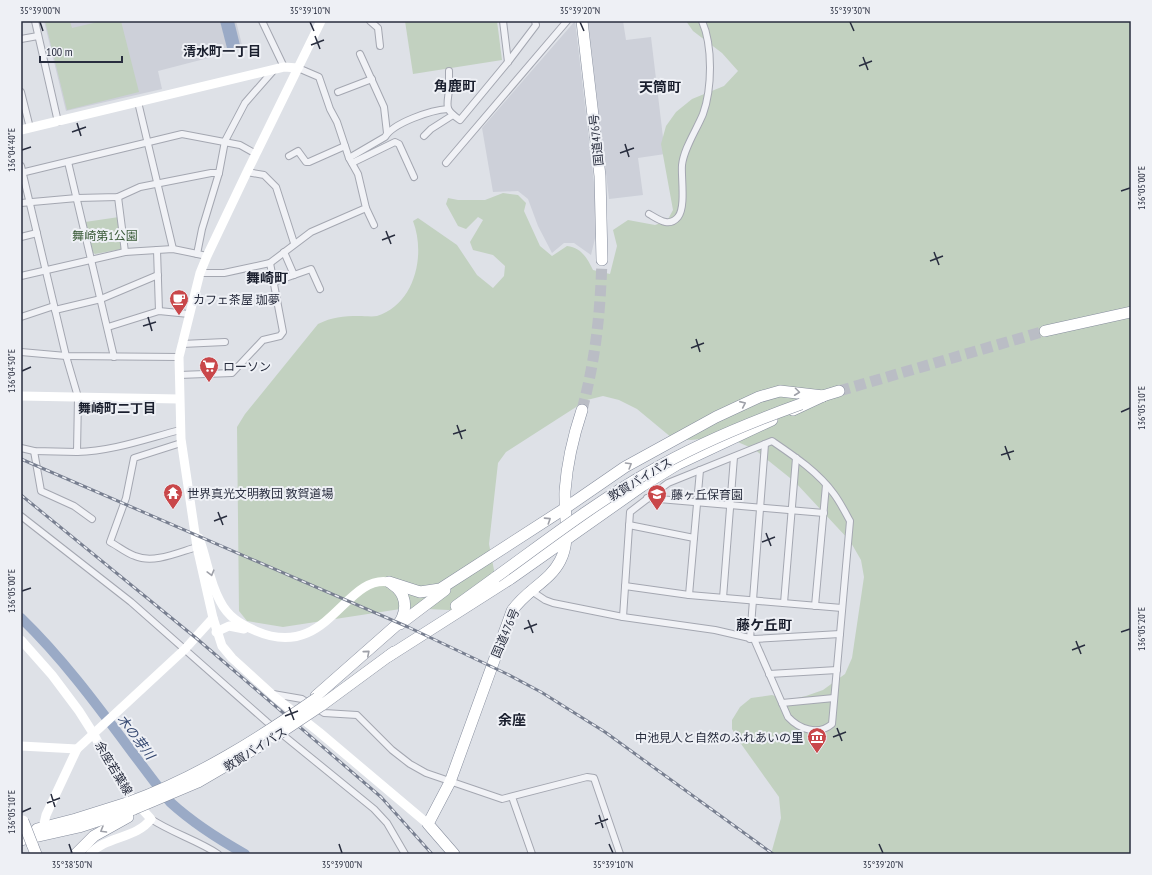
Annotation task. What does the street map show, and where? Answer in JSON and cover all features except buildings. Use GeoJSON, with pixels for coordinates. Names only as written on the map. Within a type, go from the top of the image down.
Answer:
{"type":"FeatureCollection","features":[{"type":"Feature","properties":{"kind":"highway","name":"国道476号"},"geometry":{"type":"LineString","coordinates":[[582,21],[600,176],[602,260]]}},
{"type":"Feature","properties":{"kind":"highway"},"geometry":{"type":"LineString","coordinates":[[1045,331],[1131,312]]}},
{"type":"Feature","properties":{"kind":"highway"},"geometry":{"type":"LineString","coordinates":[[389,582],[420,592],[434,591],[498,552],[649,452],[685,433],[745,403],[771,393],[788,391],[823,396]]}},
{"type":"Feature","properties":{"kind":"highway","name":"敦賀バイパス"},"geometry":{"type":"LineString","coordinates":[[21,827],[43,828],[76,819],[133,808],[172,785],[217,763],[261,737],[302,709],[389,656],[568,525],[648,472],[708,441],[838,391]]}},
{"type":"Feature","properties":{"kind":"highway"},"geometry":{"type":"LineString","coordinates":[[389,656],[510,579],[642,486],[678,464],[801,405]]}},
{"type":"Feature","properties":{"kind":"highway","name":"国道476号"},"geometry":{"type":"LineString","coordinates":[[428,824],[450,782],[508,620],[517,603],[556,568],[563,555],[566,541],[564,509],[570,449],[582,410]]}},
{"type":"Feature","properties":{"kind":"highway"},"geometry":{"type":"LineString","coordinates":[[318,700],[396,627],[484,560]]}},
{"type":"Feature","properties":{"kind":"highway"},"geometry":{"type":"LineString","coordinates":[[389,582],[400,591],[405,602],[404,612],[396,627]]}},
{"type":"Feature","properties":{"kind":"highway","name":"敦賀バイパス"},"geometry":{"type":"LineString","coordinates":[[29,848],[79,827],[176,795],[288,728],[318,700],[461,603]]}},
{"type":"Feature","properties":{"kind":"highway"},"geometry":{"type":"LineString","coordinates":[[76,854],[94,836],[133,808]]}},
{"type":"Feature","properties":{"kind":"highway"},"geometry":{"type":"LineString","coordinates":[[428,824],[454,854]]}},
{"type":"Feature","properties":{"kind":"highway"},"geometry":{"type":"LineString","coordinates":[[21,827],[29,848]]}},
{"type":"Feature","properties":{"kind":"street"},"geometry":{"type":"LineString","coordinates":[[35,21],[58,122]]}},
{"type":"Feature","properties":{"kind":"street"},"geometry":{"type":"LineString","coordinates":[[262,21],[284,67]]}},
{"type":"Feature","properties":{"kind":"street"},"geometry":{"type":"LineString","coordinates":[[321,21],[247,172],[200,273],[179,357],[181,443],[197,547],[216,632],[222,646],[228,655],[272,694],[428,824]]}},
{"type":"Feature","properties":{"kind":"street"},"geometry":{"type":"LineString","coordinates":[[370,21],[378,28],[380,46]]}},
{"type":"Feature","properties":{"kind":"street"},"geometry":{"type":"LineString","coordinates":[[503,21],[508,62]]}},
{"type":"Feature","properties":{"kind":"street"},"geometry":{"type":"LineString","coordinates":[[449,71],[449,92],[446,100],[448,109],[452,115],[460,120],[508,62],[536,25],[535,21]]}},
{"type":"Feature","properties":{"kind":"street"},"geometry":{"type":"LineString","coordinates":[[446,163],[567,21]]}},
{"type":"Feature","properties":{"kind":"street"},"geometry":{"type":"LineString","coordinates":[[648,214],[663,222],[668,222],[679,216],[682,209],[682,165],[684,156],[703,113],[710,82],[709,46],[706,30],[702,21]]}},
{"type":"Feature","properties":{"kind":"street"},"geometry":{"type":"LineString","coordinates":[[21,39],[38,36]]}},
{"type":"Feature","properties":{"kind":"street"},"geometry":{"type":"LineString","coordinates":[[360,54],[384,107],[387,133]]}},
{"type":"Feature","properties":{"kind":"street"},"geometry":{"type":"LineString","coordinates":[[21,92],[26,129],[273,71],[284,67],[298,68],[319,77],[350,160],[358,174],[366,208],[374,225]]}},
{"type":"Feature","properties":{"kind":"street"},"geometry":{"type":"LineString","coordinates":[[197,254],[202,229],[219,173],[225,141],[245,103],[273,71]]}},
{"type":"Feature","properties":{"kind":"street"},"geometry":{"type":"LineString","coordinates":[[338,92],[372,79]]}},
{"type":"Feature","properties":{"kind":"street"},"geometry":{"type":"LineString","coordinates":[[138,102],[173,249]]}},
{"type":"Feature","properties":{"kind":"street"},"geometry":{"type":"LineString","coordinates":[[350,160],[384,137],[387,133],[423,114],[437,109],[448,109]]}},
{"type":"Feature","properties":{"kind":"street"},"geometry":{"type":"LineString","coordinates":[[424,136],[431,129],[452,115]]}},
{"type":"Feature","properties":{"kind":"street"},"geometry":{"type":"LineString","coordinates":[[22,173],[182,134],[240,145],[256,154]]}},
{"type":"Feature","properties":{"kind":"street"},"geometry":{"type":"LineString","coordinates":[[350,160],[395,142],[399,144],[414,177]]}},
{"type":"Feature","properties":{"kind":"street"},"geometry":{"type":"LineString","coordinates":[[289,156],[298,152],[306,162],[309,162],[345,146]]}},
{"type":"Feature","properties":{"kind":"street"},"geometry":{"type":"LineString","coordinates":[[68,162],[114,357]]}},
{"type":"Feature","properties":{"kind":"street"},"geometry":{"type":"LineString","coordinates":[[21,166],[66,356],[78,398],[77,452]]}},
{"type":"Feature","properties":{"kind":"street"},"geometry":{"type":"LineString","coordinates":[[247,172],[264,175],[276,187],[294,243]]}},
{"type":"Feature","properties":{"kind":"street"},"geometry":{"type":"LineString","coordinates":[[21,203],[77,198],[118,197],[140,187],[211,173],[219,173]]}},
{"type":"Feature","properties":{"kind":"street"},"geometry":{"type":"LineString","coordinates":[[118,197],[125,252]]}},
{"type":"Feature","properties":{"kind":"street"},"geometry":{"type":"LineString","coordinates":[[200,273],[224,273],[270,263],[294,243],[311,232],[366,208]]}},
{"type":"Feature","properties":{"kind":"street"},"geometry":{"type":"LineString","coordinates":[[21,237],[37,233]]}},
{"type":"Feature","properties":{"kind":"street"},"geometry":{"type":"LineString","coordinates":[[21,276],[125,252],[173,249],[207,256]]}},
{"type":"Feature","properties":{"kind":"street"},"geometry":{"type":"LineString","coordinates":[[157,250],[159,311]]}},
{"type":"Feature","properties":{"kind":"street"},"geometry":{"type":"LineString","coordinates":[[284,252],[294,275]]}},
{"type":"Feature","properties":{"kind":"street"},"geometry":{"type":"LineString","coordinates":[[179,375],[232,373],[263,340],[280,336],[283,332],[270,263]]}},
{"type":"Feature","properties":{"kind":"street"},"geometry":{"type":"LineString","coordinates":[[274,282],[311,269],[320,289]]}},
{"type":"Feature","properties":{"kind":"street"},"geometry":{"type":"LineString","coordinates":[[21,317],[55,308],[101,299],[158,275]]}},
{"type":"Feature","properties":{"kind":"street"},"geometry":{"type":"LineString","coordinates":[[108,327],[159,311],[189,314]]}},
{"type":"Feature","properties":{"kind":"street"},"geometry":{"type":"LineString","coordinates":[[182,344],[225,342]]}},
{"type":"Feature","properties":{"kind":"street"},"geometry":{"type":"LineString","coordinates":[[21,352],[66,356],[179,357]]}},
{"type":"Feature","properties":{"kind":"street"},"geometry":{"type":"LineString","coordinates":[[21,396],[179,399]]}},
{"type":"Feature","properties":{"kind":"street"},"geometry":{"type":"LineString","coordinates":[[21,448],[34,451],[94,452],[128,445],[180,430]]}},
{"type":"Feature","properties":{"kind":"street"},"geometry":{"type":"LineString","coordinates":[[623,617],[630,512],[668,483],[700,470],[766,444],[772,442],[796,458],[826,485],[834,494],[850,521],[832,724],[829,727],[817,730],[804,729],[796,725],[788,717],[752,639],[753,600],[766,444]]}},
{"type":"Feature","properties":{"kind":"street"},"geometry":{"type":"LineString","coordinates":[[181,443],[134,458],[126,498],[110,542],[134,556],[147,558],[166,556],[197,547]]}},
{"type":"Feature","properties":{"kind":"street"},"geometry":{"type":"LineString","coordinates":[[34,451],[41,491],[74,506],[92,519]]}},
{"type":"Feature","properties":{"kind":"street"},"geometry":{"type":"LineString","coordinates":[[723,598],[734,457]]}},
{"type":"Feature","properties":{"kind":"street"},"geometry":{"type":"LineString","coordinates":[[784,603],[796,458]]}},
{"type":"Feature","properties":{"kind":"street"},"geometry":{"type":"LineString","coordinates":[[689,595],[700,470]]}},
{"type":"Feature","properties":{"kind":"street"},"geometry":{"type":"LineString","coordinates":[[815,606],[826,485]]}},
{"type":"Feature","properties":{"kind":"street"},"geometry":{"type":"LineString","coordinates":[[647,498],[824,513]]}},
{"type":"Feature","properties":{"kind":"street"},"geometry":{"type":"LineString","coordinates":[[21,516],[125,597],[267,722],[374,809],[387,823],[405,854]]}},
{"type":"Feature","properties":{"kind":"street"},"geometry":{"type":"LineString","coordinates":[[194,523],[206,554],[216,593],[221,604],[236,622],[260,633]]}},
{"type":"Feature","properties":{"kind":"street"},"geometry":{"type":"LineString","coordinates":[[629,525],[694,538]]}},
{"type":"Feature","properties":{"kind":"street"},"geometry":{"type":"LineString","coordinates":[[216,632],[230,626],[260,633],[288,637],[309,633],[363,588],[377,582],[389,582]]}},
{"type":"Feature","properties":{"kind":"street"},"geometry":{"type":"LineString","coordinates":[[625,586],[689,595],[842,608]]}},
{"type":"Feature","properties":{"kind":"street"},"geometry":{"type":"LineString","coordinates":[[530,590],[545,600],[553,603],[623,617],[715,630],[752,639],[840,634]]}},
{"type":"Feature","properties":{"kind":"street","name":"余座若葉線"},"geometry":{"type":"LineString","coordinates":[[151,819],[123,788],[96,730],[185,649],[213,618]]}},
{"type":"Feature","properties":{"kind":"street"},"geometry":{"type":"LineString","coordinates":[[21,640],[52,675],[96,730],[77,749],[69,763],[46,815],[43,828]]}},
{"type":"Feature","properties":{"kind":"street"},"geometry":{"type":"LineString","coordinates":[[769,674],[837,670]]}},
{"type":"Feature","properties":{"kind":"street"},"geometry":{"type":"LineString","coordinates":[[272,694],[302,699],[324,713],[357,715],[392,750],[410,764],[426,773],[502,799],[587,778],[594,778],[620,854]]}},
{"type":"Feature","properties":{"kind":"street"},"geometry":{"type":"LineString","coordinates":[[782,703],[834,698]]}},
{"type":"Feature","properties":{"kind":"street"},"geometry":{"type":"LineString","coordinates":[[21,746],[77,749]]}},
{"type":"Feature","properties":{"kind":"street"},"geometry":{"type":"LineString","coordinates":[[512,797],[532,854]]}},
{"type":"Feature","properties":{"kind":"street"},"geometry":{"type":"LineString","coordinates":[[90,854],[98,847],[141,829],[151,819],[166,829],[207,847],[218,854]]}},
{"type":"Feature","properties":{"kind":"shaded area"},"geometry":{"type":"Polygon","coordinates":[[[44,21],[236,21],[243,49],[158,71],[162,89],[66,111],[44,21]]]}},
{"type":"Feature","properties":{"kind":"shaded area"},"geometry":{"type":"Polygon","coordinates":[[[575,21],[597,208],[597,230],[591,255],[574,243],[564,243],[552,253],[538,226],[528,199],[518,191],[493,192],[482,128],[575,21]]]}},
{"type":"Feature","properties":{"kind":"shaded area"},"geometry":{"type":"Polygon","coordinates":[[[588,21],[623,21],[626,40],[651,37],[665,154],[638,158],[643,195],[609,199],[588,21]]]}},
{"type":"Feature","properties":{"kind":"green space"},"geometry":{"type":"Polygon","coordinates":[[[45,21],[70,21],[72,28],[102,21],[121,21],[139,92],[67,110],[45,21]]]}},
{"type":"Feature","properties":{"kind":"green space"},"geometry":{"type":"Polygon","coordinates":[[[405,21],[497,21],[502,60],[413,74],[405,21]]]}},
{"type":"Feature","properties":{"kind":"green space"},"geometry":{"type":"Polygon","coordinates":[[[686,21],[1131,21],[1131,854],[771,854],[781,818],[779,797],[739,741],[732,729],[732,720],[740,707],[751,698],[772,695],[788,700],[806,696],[823,690],[845,674],[852,658],[864,577],[861,560],[850,541],[795,482],[754,449],[733,440],[709,438],[691,440],[672,438],[637,409],[619,400],[603,396],[587,400],[506,452],[498,463],[489,544],[494,570],[491,587],[481,604],[469,611],[407,608],[283,627],[247,621],[239,611],[237,427],[245,414],[318,324],[333,318],[377,316],[390,310],[400,301],[409,290],[414,277],[418,248],[417,234],[413,221],[418,218],[457,245],[477,275],[493,288],[504,276],[505,266],[493,255],[473,250],[470,242],[483,220],[478,217],[466,229],[458,226],[446,204],[448,198],[458,200],[485,200],[503,193],[518,195],[526,203],[524,211],[540,246],[552,256],[567,246],[577,249],[589,261],[593,270],[610,274],[617,246],[613,230],[628,220],[655,225],[667,221],[673,210],[661,144],[666,126],[676,112],[692,99],[724,86],[738,71],[722,53],[693,31],[686,21]]]}},
{"type":"Feature","properties":{"kind":"green space","name":"舞崎第1公園"},"geometry":{"type":"Polygon","coordinates":[[[119,217],[122,249],[95,254],[92,252],[85,222],[119,217]]]}},
{"type":"Feature","properties":{"kind":"water"},"geometry":{"type":"Polygon","coordinates":[[[220,21],[234,21],[241,49],[228,52],[220,21]]]}},
{"type":"Feature","properties":{"kind":"waterway","name":"木の芽川"},"geometry":{"type":"LineString","coordinates":[[21,618],[42,639],[80,684],[170,802],[206,830],[245,854]]}},
{"type":"Feature","properties":{"kind":"tunnel"},"geometry":{"type":"LineString","coordinates":[[582,410],[594,354],[600,299],[602,260]]}},
{"type":"Feature","properties":{"kind":"tunnel"},"geometry":{"type":"LineString","coordinates":[[839,391],[1045,331]]}},
{"type":"Feature","properties":{"kind":"railway"},"geometry":{"type":"LineString","coordinates":[[21,459],[408,627],[507,674],[541,692],[605,732],[773,854]]}},
{"type":"Feature","properties":{"kind":"railway"},"geometry":{"type":"LineString","coordinates":[[21,495],[196,638],[381,797],[432,854]]}},
{"type":"Feature","properties":{"kind":"place","name":"カフェ茶屋 珈夢"},"geometry":{"type":"Point","coordinates":[179,316]}},
{"type":"Feature","properties":{"kind":"place","name":"ローソン"},"geometry":{"type":"Point","coordinates":[209,383]}},
{"type":"Feature","properties":{"kind":"place","name":"世界真光文明教団 敦賀道場"},"geometry":{"type":"Point","coordinates":[173,510]}},
{"type":"Feature","properties":{"kind":"place","name":"藤ヶ丘保育園"},"geometry":{"type":"Point","coordinates":[657,511]}},
{"type":"Feature","properties":{"kind":"place","name":"中池見人と自然のふれあいの里"},"geometry":{"type":"Point","coordinates":[817,754]}},
{"type":"Feature","properties":{"kind":"district","name":"清水町一丁目"},"geometry":{"type":"Point","coordinates":[222,51]}},
{"type":"Feature","properties":{"kind":"district","name":"角鹿町"},"geometry":{"type":"Point","coordinates":[455,86]}},
{"type":"Feature","properties":{"kind":"district","name":"天筒町"},"geometry":{"type":"Point","coordinates":[660,87]}},
{"type":"Feature","properties":{"kind":"district","name":"舞崎町"},"geometry":{"type":"Point","coordinates":[267,278]}},
{"type":"Feature","properties":{"kind":"district","name":"舞崎町二丁目"},"geometry":{"type":"Point","coordinates":[117,408]}},
{"type":"Feature","properties":{"kind":"district","name":"藤ケ丘町"},"geometry":{"type":"Point","coordinates":[764,625]}},
{"type":"Feature","properties":{"kind":"district","name":"余座"},"geometry":{"type":"Point","coordinates":[512,720]}}]}
